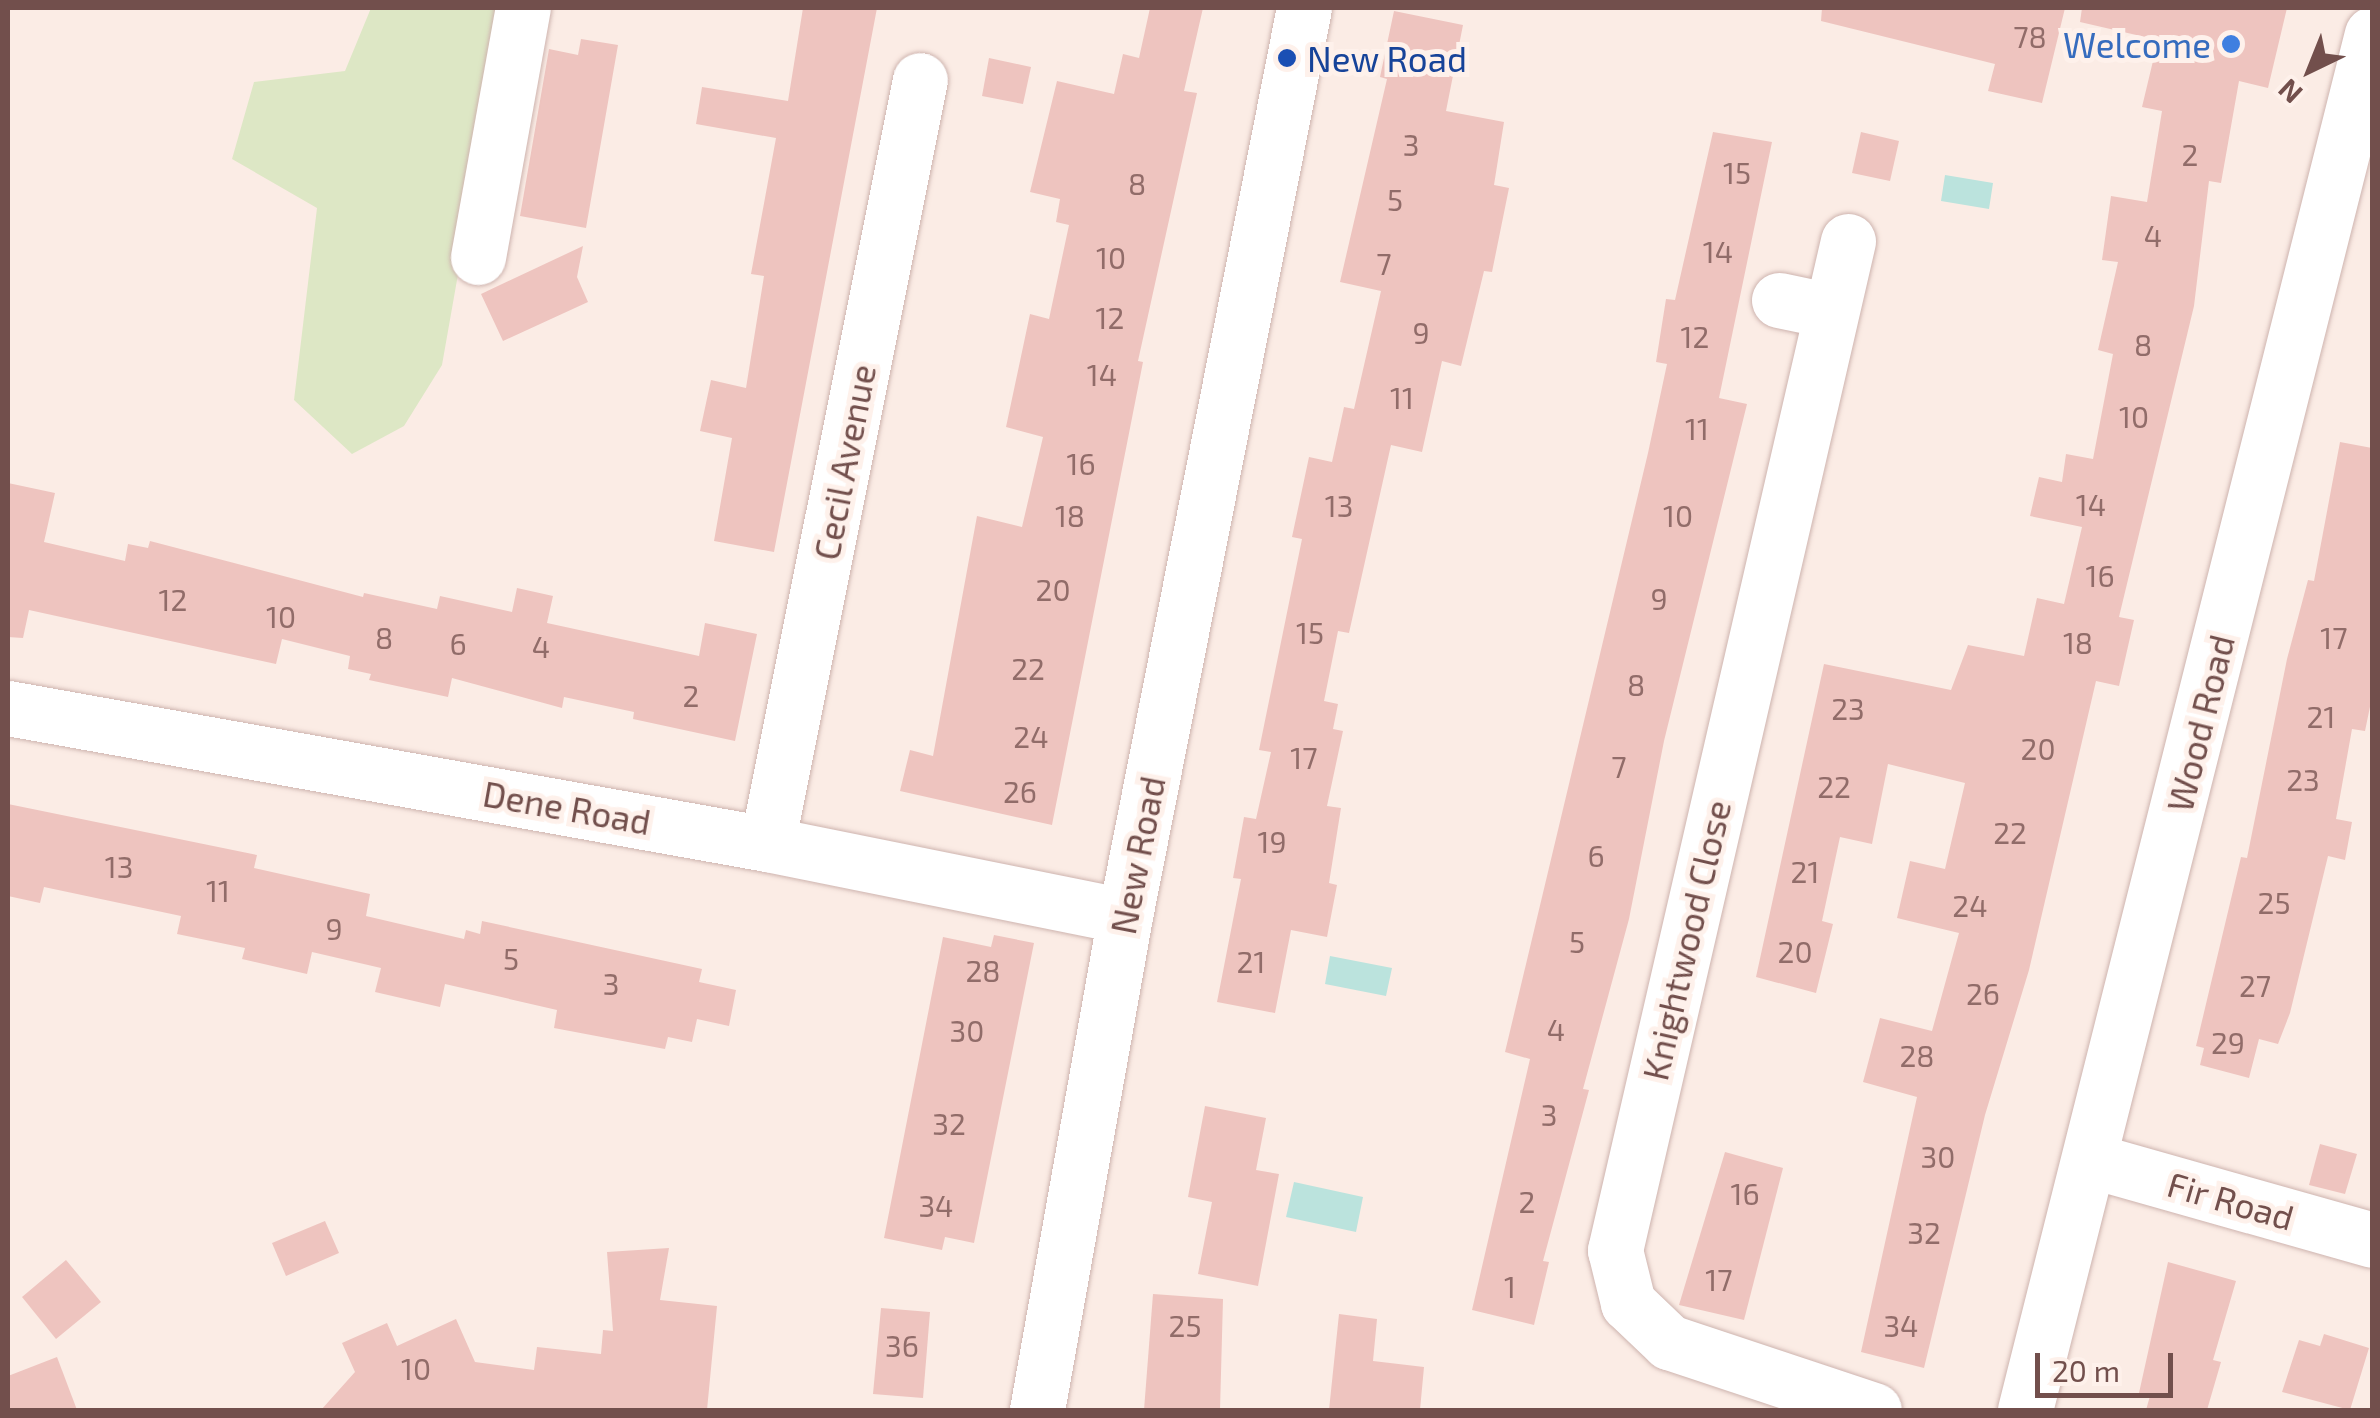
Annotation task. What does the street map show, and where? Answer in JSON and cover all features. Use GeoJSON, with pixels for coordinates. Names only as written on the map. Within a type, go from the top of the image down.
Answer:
{"type":"FeatureCollection","features":[{"type":"Feature","properties":{"kind":"street"},"geometry":{"type":"LineString","coordinates":[[478,258],[523,8]]}},
{"type":"Feature","properties":{"kind":"street","name":"New Road"},"geometry":{"type":"LineString","coordinates":[[1037,1410],[1124,916],[1304,8]]}},
{"type":"Feature","properties":{"kind":"street","name":"Wood Road"},"geometry":{"type":"LineString","coordinates":[[2025,1410],[2372,34]]}},
{"type":"Feature","properties":{"kind":"street","name":"Cecil Avenue"},"geometry":{"type":"LineString","coordinates":[[768,844],[920,80]]}},
{"type":"Feature","properties":{"kind":"street","name":"Knightwood Close"},"geometry":{"type":"LineString","coordinates":[[1848,241],[1805,305],[1615,1250],[1628,1303],[1668,1342],[1874,1410]]}},
{"type":"Feature","properties":{"kind":"street","name":"Dene Road"},"geometry":{"type":"LineString","coordinates":[[8,708],[768,844],[1124,916]]}},
{"type":"Feature","properties":{"kind":"street","name":"Fir Road"},"geometry":{"type":"LineString","coordinates":[[2090,1160],[2372,1240]]}},
{"type":"Feature","properties":{"kind":"green space"},"geometry":{"type":"Polygon","coordinates":[[[371,8],[505,8],[442,365],[404,426],[352,454],[294,400],[317,208],[232,159],[254,82],[345,71],[371,8]]]}},
{"type":"Feature","properties":{"kind":"water"},"geometry":{"type":"Polygon","coordinates":[[[1945,175],[1993,183],[1989,209],[1941,201],[1945,175]]]}},
{"type":"Feature","properties":{"kind":"water"},"geometry":{"type":"Polygon","coordinates":[[[1330,956],[1392,968],[1386,996],[1325,984],[1330,956]]]}},
{"type":"Feature","properties":{"kind":"water"},"geometry":{"type":"Polygon","coordinates":[[[1294,1182],[1363,1197],[1356,1232],[1286,1217],[1294,1182]]]}},
{"type":"Feature","properties":{"kind":"building"},"geometry":{"type":"Polygon","coordinates":[[[803,8],[877,8],[774,552],[714,541],[732,438],[700,431],[711,380],[746,388],[764,276],[751,274],[776,138],[696,124],[702,87],[788,101],[803,8]]]}},
{"type":"Feature","properties":{"kind":"building"},"geometry":{"type":"Polygon","coordinates":[[[1150,8],[1203,8],[1184,91],[1197,93],[1138,361],[1143,362],[1052,825],[900,791],[910,750],[933,756],[977,516],[1022,527],[1043,437],[1006,427],[1030,314],[1049,319],[1069,225],[1056,222],[1060,199],[1030,192],[1057,81],[1114,94],[1123,54],[1139,58],[1150,8]]]}},
{"type":"Feature","properties":{"kind":"building"},"geometry":{"type":"Polygon","coordinates":[[[1822,8],[2065,8],[2042,103],[1988,91],[1995,64],[1821,21],[1822,8]]]}},
{"type":"Feature","properties":{"kind":"building"},"geometry":{"type":"Polygon","coordinates":[[[2082,8],[2287,8],[2268,88],[2239,81],[2221,183],[2209,181],[2194,306],[2119,617],[2134,620],[2119,686],[2096,681],[2029,970],[1985,1115],[1924,1368],[1861,1352],[1917,1097],[1863,1082],[1880,1018],[1932,1031],[1959,933],[1897,918],[1910,861],[1945,869],[1965,783],[1888,764],[1872,844],[1840,837],[1822,921],[1833,924],[1816,993],[1756,977],[1824,664],[1951,690],[1968,645],[2024,656],[2037,598],[2064,604],[2082,527],[2030,516],[2039,477],[2062,482],[2066,454],[2093,459],[2113,354],[2098,350],[2118,262],[2102,260],[2111,196],[2147,202],[2162,111],[2142,107],[2158,40],[2080,22],[2082,8]]]}},
{"type":"Feature","properties":{"kind":"building"},"geometry":{"type":"Polygon","coordinates":[[[1394,11],[1463,25],[1446,111],[1504,122],[1494,185],[1509,188],[1492,272],[1484,271],[1461,366],[1442,361],[1422,452],[1391,445],[1349,633],[1338,631],[1324,701],[1338,704],[1333,729],[1343,731],[1327,806],[1341,808],[1329,883],[1337,885],[1327,937],[1291,930],[1275,1013],[1217,1002],[1241,879],[1233,878],[1244,817],[1256,819],[1271,752],[1259,750],[1302,539],[1292,537],[1309,457],[1332,462],[1344,407],[1354,409],[1381,291],[1340,282],[1387,79],[1380,77],[1394,11]]]}},
{"type":"Feature","properties":{"kind":"building"},"geometry":{"type":"Polygon","coordinates":[[[581,39],[618,45],[586,228],[520,216],[549,49],[578,55],[581,39]]]}},
{"type":"Feature","properties":{"kind":"building"},"geometry":{"type":"Polygon","coordinates":[[[989,58],[1031,67],[1023,104],[982,96],[989,58]]]}},
{"type":"Feature","properties":{"kind":"building"},"geometry":{"type":"Polygon","coordinates":[[[1713,132],[1772,142],[1719,398],[1747,404],[1664,741],[1629,919],[1583,1089],[1589,1090],[1543,1261],[1549,1262],[1534,1325],[1472,1310],[1530,1059],[1505,1052],[1648,453],[1667,364],[1656,362],[1666,299],[1675,300],[1713,132]]]}},
{"type":"Feature","properties":{"kind":"building"},"geometry":{"type":"Polygon","coordinates":[[[1861,132],[1899,141],[1890,181],[1852,173],[1861,132]]]}},
{"type":"Feature","properties":{"kind":"building"},"geometry":{"type":"Polygon","coordinates":[[[583,246],[577,277],[588,302],[503,341],[481,294],[583,246]]]}},
{"type":"Feature","properties":{"kind":"building"},"geometry":{"type":"Polygon","coordinates":[[[2340,442],[2372,448],[2372,697],[2365,731],[2352,729],[2336,819],[2352,822],[2345,860],[2328,856],[2290,1013],[2278,1044],[2259,1039],[2249,1078],[2200,1065],[2204,1048],[2196,1046],[2241,857],[2247,858],[2287,659],[2308,580],[2314,581],[2340,442]]]}},
{"type":"Feature","properties":{"kind":"building"},"geometry":{"type":"Polygon","coordinates":[[[8,483],[55,493],[44,542],[125,561],[128,544],[148,548],[150,541],[363,597],[364,593],[437,609],[440,596],[512,612],[517,588],[553,596],[547,623],[699,656],[705,623],[757,634],[735,741],[633,719],[634,712],[564,697],[562,708],[452,678],[448,697],[369,680],[371,674],[348,669],[350,656],[282,639],[276,664],[29,610],[23,638],[8,637],[8,483]]]}},
{"type":"Feature","properties":{"kind":"building"},"geometry":{"type":"Polygon","coordinates":[[[8,804],[257,855],[254,868],[370,894],[366,916],[464,939],[466,930],[480,934],[482,921],[702,969],[699,982],[736,990],[729,1026],[697,1019],[692,1042],[668,1037],[665,1049],[554,1028],[557,1010],[445,984],[440,1007],[375,992],[381,968],[312,952],[307,974],[242,959],[245,948],[177,934],[181,916],[44,887],[40,903],[8,896],[8,804]]]}},
{"type":"Feature","properties":{"kind":"building"},"geometry":{"type":"Polygon","coordinates":[[[994,935],[1034,943],[974,1243],[945,1237],[942,1250],[884,1238],[943,937],[991,947],[994,935]]]}},
{"type":"Feature","properties":{"kind":"building"},"geometry":{"type":"Polygon","coordinates":[[[1205,1106],[1266,1118],[1256,1170],[1279,1174],[1258,1286],[1198,1274],[1212,1202],[1188,1197],[1205,1106]]]}},
{"type":"Feature","properties":{"kind":"building"},"geometry":{"type":"Polygon","coordinates":[[[2320,1144],[2357,1154],[2345,1194],[2309,1185],[2320,1144]]]}},
{"type":"Feature","properties":{"kind":"building"},"geometry":{"type":"Polygon","coordinates":[[[1725,1152],[1783,1168],[1744,1320],[1679,1305],[1725,1152]]]}},
{"type":"Feature","properties":{"kind":"building"},"geometry":{"type":"Polygon","coordinates":[[[325,1221],[339,1253],[286,1276],[272,1243],[325,1221]]]}},
{"type":"Feature","properties":{"kind":"building"},"geometry":{"type":"Polygon","coordinates":[[[669,1248],[660,1300],[717,1306],[707,1410],[321,1410],[355,1372],[342,1343],[387,1323],[397,1346],[456,1319],[475,1362],[534,1370],[537,1347],[601,1354],[603,1330],[613,1331],[607,1252],[669,1248]]]}},
{"type":"Feature","properties":{"kind":"building"},"geometry":{"type":"Polygon","coordinates":[[[66,1260],[101,1302],[56,1339],[22,1297],[66,1260]]]}},
{"type":"Feature","properties":{"kind":"building"},"geometry":{"type":"Polygon","coordinates":[[[2168,1262],[2236,1281],[2213,1360],[2221,1362],[2207,1410],[2146,1410],[2150,1396],[2139,1393],[2168,1262]]]}},
{"type":"Feature","properties":{"kind":"building"},"geometry":{"type":"Polygon","coordinates":[[[1153,1294],[1223,1299],[1220,1410],[1144,1410],[1153,1294]]]}},
{"type":"Feature","properties":{"kind":"building"},"geometry":{"type":"Polygon","coordinates":[[[881,1308],[930,1312],[923,1398],[873,1394],[881,1308]]]}},
{"type":"Feature","properties":{"kind":"building"},"geometry":{"type":"Polygon","coordinates":[[[1339,1314],[1377,1319],[1373,1361],[1424,1367],[1420,1410],[1329,1410],[1339,1314]]]}},
{"type":"Feature","properties":{"kind":"building"},"geometry":{"type":"Polygon","coordinates":[[[2324,1334],[2369,1348],[2350,1410],[2282,1392],[2299,1340],[2320,1346],[2324,1334]]]}},
{"type":"Feature","properties":{"kind":"building"},"geometry":{"type":"Polygon","coordinates":[[[57,1357],[77,1410],[8,1410],[8,1376],[57,1357]]]}},
{"type":"Feature","properties":{"kind":"place","name":"Welcome"},"geometry":{"type":"Point","coordinates":[2231,44]}},
{"type":"Feature","properties":{"kind":"place","name":"New Road"},"geometry":{"type":"Point","coordinates":[1287,58]}}]}
